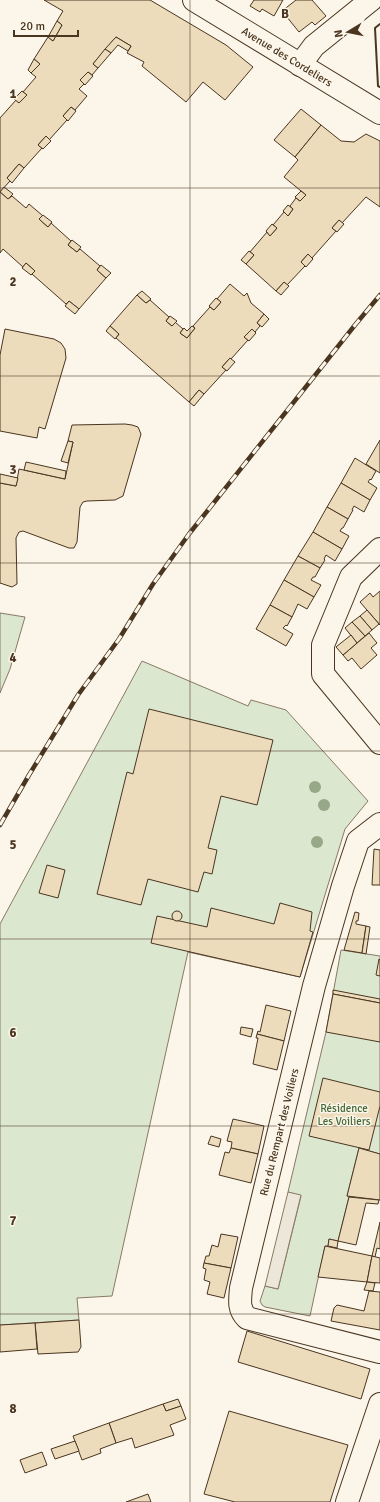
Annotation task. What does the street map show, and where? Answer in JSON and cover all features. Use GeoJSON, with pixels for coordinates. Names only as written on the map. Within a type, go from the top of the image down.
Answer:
{"type":"FeatureCollection","features":[{"type":"Feature","properties":{"kind":"street","name":"Avenue des Cordeliers"},"geometry":{"type":"LineString","coordinates":[[194,0],[380,113]]}},
{"type":"Feature","properties":{"kind":"street"},"geometry":{"type":"LineString","coordinates":[[300,65],[314,46],[347,9],[371,0]]}},
{"type":"Feature","properties":{"kind":"street"},"geometry":{"type":"LineString","coordinates":[[380,549],[351,577],[323,645],[323,674],[380,743]]}},
{"type":"Feature","properties":{"kind":"street","name":"Rue du Rempart des Voiliers"},"geometry":{"type":"LineString","coordinates":[[380,824],[358,841],[338,904],[310,1002],[241,1288],[239,1306],[242,1313],[247,1318],[380,1352]]}},
{"type":"Feature","properties":{"kind":"street"},"geometry":{"type":"LineString","coordinates":[[347,1502],[380,1404]]}},
{"type":"Feature","properties":{"kind":"green space"},"geometry":{"type":"Polygon","coordinates":[[[0,613],[25,617],[10,669],[0,693],[0,613]]]}},
{"type":"Feature","properties":{"kind":"green space"},"geometry":{"type":"Polygon","coordinates":[[[142,661],[248,706],[251,700],[286,710],[368,801],[345,829],[300,977],[188,952],[112,1296],[77,1298],[79,1320],[0,1325],[0,924],[142,661]]]}},
{"type":"Feature","properties":{"kind":"green space","name":"Résidence Les Voiliers"},"geometry":{"type":"Polygon","coordinates":[[[341,950],[380,956],[380,1154],[359,1148],[338,1241],[329,1239],[328,1246],[325,1246],[310,1316],[265,1307],[260,1301],[265,1286],[278,1289],[301,1196],[288,1192],[326,1032],[341,950]]]}},
{"type":"Feature","properties":{"kind":"shaded area"},"geometry":{"type":"Polygon","coordinates":[[[288,1192],[301,1195],[278,1289],[265,1286],[288,1192]]]}},
{"type":"Feature","properties":{"kind":"building"},"geometry":{"type":"Polygon","coordinates":[[[44,0],[150,0],[226,45],[253,67],[225,100],[203,82],[186,102],[142,66],[144,62],[127,53],[131,46],[116,37],[93,64],[98,68],[92,75],[88,72],[80,80],[84,84],[79,89],[87,96],[75,110],[71,107],[63,116],[67,120],[49,140],[46,136],[38,145],[42,148],[24,168],[19,164],[7,178],[10,181],[0,192],[0,118],[16,100],[19,103],[27,95],[23,92],[36,77],[31,73],[40,64],[34,59],[48,37],[53,41],[62,25],[57,21],[63,11],[44,0]]]}},
{"type":"Feature","properties":{"kind":"building"},"geometry":{"type":"Polygon","coordinates":[[[254,0],[283,0],[274,16],[262,9],[260,12],[250,6],[254,0]]]}},
{"type":"Feature","properties":{"kind":"building"},"geometry":{"type":"Polygon","coordinates":[[[296,0],[312,0],[326,16],[315,25],[312,22],[299,32],[282,11],[296,0]]]}},
{"type":"Feature","properties":{"kind":"building"},"geometry":{"type":"Polygon","coordinates":[[[57,21],[62,25],[53,41],[48,37],[57,21]]]}},
{"type":"Feature","properties":{"kind":"building"},"geometry":{"type":"Polygon","coordinates":[[[116,37],[131,46],[128,51],[118,45],[111,53],[105,49],[116,37]]]}},
{"type":"Feature","properties":{"kind":"building"},"geometry":{"type":"Polygon","coordinates":[[[105,49],[111,53],[98,68],[93,64],[105,49]]]}},
{"type":"Feature","properties":{"kind":"building"},"geometry":{"type":"Polygon","coordinates":[[[34,59],[40,64],[31,73],[28,70],[34,59]]]}},
{"type":"Feature","properties":{"kind":"building"},"geometry":{"type":"Polygon","coordinates":[[[88,72],[93,76],[85,85],[80,80],[88,72]]]}},
{"type":"Feature","properties":{"kind":"building"},"geometry":{"type":"Polygon","coordinates":[[[22,91],[27,95],[19,103],[14,99],[22,91]]]}},
{"type":"Feature","properties":{"kind":"building"},"geometry":{"type":"Polygon","coordinates":[[[71,107],[76,111],[68,121],[63,116],[71,107]]]}},
{"type":"Feature","properties":{"kind":"building"},"geometry":{"type":"Polygon","coordinates":[[[301,109],[321,125],[295,157],[274,140],[301,109]]]}},
{"type":"Feature","properties":{"kind":"building"},"geometry":{"type":"Polygon","coordinates":[[[321,125],[341,141],[354,142],[366,134],[380,141],[380,207],[366,197],[342,223],[339,220],[332,228],[336,231],[312,258],[308,254],[301,262],[305,266],[287,285],[284,282],[276,291],[246,264],[254,255],[250,252],[267,232],[270,236],[277,228],[273,225],[284,212],[288,216],[293,209],[290,206],[296,198],[300,201],[306,195],[284,177],[298,160],[295,157],[321,125]]]}},
{"type":"Feature","properties":{"kind":"building"},"geometry":{"type":"Polygon","coordinates":[[[46,136],[51,141],[43,149],[38,145],[46,136]]]}},
{"type":"Feature","properties":{"kind":"building"},"geometry":{"type":"Polygon","coordinates":[[[19,164],[24,168],[12,183],[7,178],[19,164]]]}},
{"type":"Feature","properties":{"kind":"building"},"geometry":{"type":"Polygon","coordinates":[[[4,187],[13,194],[8,199],[0,192],[4,187]]]}},
{"type":"Feature","properties":{"kind":"building"},"geometry":{"type":"Polygon","coordinates":[[[301,191],[306,195],[300,201],[295,197],[301,191]]]}},
{"type":"Feature","properties":{"kind":"building"},"geometry":{"type":"Polygon","coordinates":[[[0,192],[8,199],[12,196],[26,208],[29,204],[43,216],[39,219],[48,227],[51,223],[71,241],[68,245],[77,252],[80,249],[100,266],[97,270],[106,278],[79,309],[69,301],[66,304],[32,274],[35,271],[26,263],[23,267],[3,249],[0,253],[0,192]]]}},
{"type":"Feature","properties":{"kind":"building"},"geometry":{"type":"Polygon","coordinates":[[[288,205],[293,209],[288,216],[283,211],[288,205]]]}},
{"type":"Feature","properties":{"kind":"building"},"geometry":{"type":"Polygon","coordinates":[[[43,215],[52,222],[48,227],[39,219],[43,215]]]}},
{"type":"Feature","properties":{"kind":"building"},"geometry":{"type":"Polygon","coordinates":[[[339,220],[344,224],[337,232],[332,228],[339,220]]]}},
{"type":"Feature","properties":{"kind":"building"},"geometry":{"type":"Polygon","coordinates":[[[272,224],[277,228],[270,236],[266,231],[272,224]]]}},
{"type":"Feature","properties":{"kind":"building"},"geometry":{"type":"Polygon","coordinates":[[[72,240],[81,247],[77,252],[68,245],[72,240]]]}},
{"type":"Feature","properties":{"kind":"building"},"geometry":{"type":"Polygon","coordinates":[[[249,251],[254,255],[246,264],[241,260],[249,251]]]}},
{"type":"Feature","properties":{"kind":"building"},"geometry":{"type":"Polygon","coordinates":[[[308,254],[313,259],[306,267],[301,262],[308,254]]]}},
{"type":"Feature","properties":{"kind":"building"},"geometry":{"type":"Polygon","coordinates":[[[26,263],[35,271],[31,275],[22,268],[26,263]]]}},
{"type":"Feature","properties":{"kind":"building"},"geometry":{"type":"Polygon","coordinates":[[[101,265],[111,273],[106,278],[97,270],[101,265]]]}},
{"type":"Feature","properties":{"kind":"building"},"geometry":{"type":"Polygon","coordinates":[[[284,282],[289,286],[281,295],[276,291],[284,282]]]}},
{"type":"Feature","properties":{"kind":"building"},"geometry":{"type":"Polygon","coordinates":[[[230,284],[244,296],[247,293],[251,303],[264,314],[257,323],[260,326],[255,332],[252,329],[244,337],[248,340],[222,367],[226,370],[204,394],[199,390],[189,402],[116,338],[119,334],[110,326],[137,295],[146,303],[150,300],[169,317],[166,321],[172,326],[175,322],[183,329],[180,333],[187,338],[195,328],[193,326],[210,307],[214,310],[221,302],[217,299],[230,284]]]}},
{"type":"Feature","properties":{"kind":"building"},"geometry":{"type":"Polygon","coordinates":[[[142,291],[151,299],[146,303],[137,295],[142,291]]]}},
{"type":"Feature","properties":{"kind":"building"},"geometry":{"type":"Polygon","coordinates":[[[216,298],[221,302],[214,310],[209,306],[216,298]]]}},
{"type":"Feature","properties":{"kind":"building"},"geometry":{"type":"Polygon","coordinates":[[[69,301],[79,309],[75,314],[65,306],[69,301]]]}},
{"type":"Feature","properties":{"kind":"building"},"geometry":{"type":"Polygon","coordinates":[[[264,314],[269,319],[262,327],[257,323],[264,314]]]}},
{"type":"Feature","properties":{"kind":"building"},"geometry":{"type":"Polygon","coordinates":[[[170,316],[177,321],[172,326],[166,321],[170,316]]]}},
{"type":"Feature","properties":{"kind":"building"},"geometry":{"type":"Polygon","coordinates":[[[110,326],[119,334],[115,339],[106,331],[110,326]]]}},
{"type":"Feature","properties":{"kind":"building"},"geometry":{"type":"Polygon","coordinates":[[[192,326],[195,328],[187,338],[180,333],[184,328],[187,331],[192,326]]]}},
{"type":"Feature","properties":{"kind":"building"},"geometry":{"type":"Polygon","coordinates":[[[5,329],[54,339],[61,343],[65,349],[66,358],[45,429],[39,427],[37,438],[0,431],[0,355],[5,329]]]}},
{"type":"Feature","properties":{"kind":"building"},"geometry":{"type":"Polygon","coordinates":[[[252,329],[256,333],[249,341],[244,337],[252,329]]]}},
{"type":"Feature","properties":{"kind":"building"},"geometry":{"type":"Polygon","coordinates":[[[230,358],[235,362],[227,371],[222,367],[230,358]]]}},
{"type":"Feature","properties":{"kind":"building"},"geometry":{"type":"Polygon","coordinates":[[[199,390],[204,394],[194,406],[189,402],[199,390]]]}},
{"type":"Feature","properties":{"kind":"building"},"geometry":{"type":"Polygon","coordinates":[[[125,424],[138,427],[141,434],[123,496],[115,500],[83,502],[80,507],[77,542],[74,548],[69,548],[23,531],[19,532],[16,538],[17,584],[12,587],[0,583],[0,483],[16,486],[19,469],[65,479],[73,442],[68,441],[72,425],[125,424]]]}},
{"type":"Feature","properties":{"kind":"building"},"geometry":{"type":"Polygon","coordinates":[[[380,440],[380,473],[366,464],[380,440]]]}},
{"type":"Feature","properties":{"kind":"building"},"geometry":{"type":"Polygon","coordinates":[[[68,441],[73,442],[68,463],[61,461],[68,441]]]}},
{"type":"Feature","properties":{"kind":"building"},"geometry":{"type":"Polygon","coordinates":[[[355,458],[376,471],[371,480],[370,479],[368,482],[377,488],[370,500],[341,483],[355,458]]]}},
{"type":"Feature","properties":{"kind":"building"},"geometry":{"type":"Polygon","coordinates":[[[26,462],[66,471],[65,479],[24,470],[26,462]]]}},
{"type":"Feature","properties":{"kind":"building"},"geometry":{"type":"Polygon","coordinates":[[[0,474],[18,478],[16,486],[0,483],[0,474]]]}},
{"type":"Feature","properties":{"kind":"building"},"geometry":{"type":"Polygon","coordinates":[[[341,483],[370,500],[364,512],[354,506],[348,519],[327,507],[341,483]]]}},
{"type":"Feature","properties":{"kind":"building"},"geometry":{"type":"Polygon","coordinates":[[[327,507],[348,519],[340,531],[349,536],[342,549],[313,532],[327,507]]]}},
{"type":"Feature","properties":{"kind":"building"},"geometry":{"type":"Polygon","coordinates":[[[313,532],[342,549],[335,561],[326,555],[320,568],[298,556],[313,532]]]}},
{"type":"Feature","properties":{"kind":"building"},"geometry":{"type":"Polygon","coordinates":[[[298,556],[320,568],[315,577],[311,580],[321,585],[314,597],[284,580],[298,556]]]}},
{"type":"Feature","properties":{"kind":"building"},"geometry":{"type":"Polygon","coordinates":[[[284,580],[314,597],[307,609],[298,604],[292,617],[270,605],[284,580]]]}},
{"type":"Feature","properties":{"kind":"building"},"geometry":{"type":"Polygon","coordinates":[[[380,591],[380,625],[360,602],[370,593],[373,597],[380,591]]]}},
{"type":"Feature","properties":{"kind":"building"},"geometry":{"type":"Polygon","coordinates":[[[270,605],[292,617],[287,626],[286,625],[283,628],[293,634],[286,646],[256,629],[270,605]]]}},
{"type":"Feature","properties":{"kind":"building"},"geometry":{"type":"Polygon","coordinates":[[[367,610],[379,624],[372,630],[360,616],[367,610]]]}},
{"type":"Feature","properties":{"kind":"building"},"geometry":{"type":"Polygon","coordinates":[[[360,616],[372,630],[365,636],[352,622],[360,616]]]}},
{"type":"Feature","properties":{"kind":"building"},"geometry":{"type":"Polygon","coordinates":[[[352,622],[365,636],[357,643],[345,628],[352,622]]]}},
{"type":"Feature","properties":{"kind":"building"},"geometry":{"type":"Polygon","coordinates":[[[369,633],[377,643],[371,648],[377,655],[361,669],[352,658],[348,661],[343,655],[369,633]]]}},
{"type":"Feature","properties":{"kind":"building"},"geometry":{"type":"Polygon","coordinates":[[[351,635],[357,643],[343,655],[336,647],[351,635]]]}},
{"type":"Feature","properties":{"kind":"building"},"geometry":{"type":"Polygon","coordinates":[[[149,709],[273,740],[257,805],[221,796],[208,848],[217,850],[212,874],[204,872],[198,892],[148,879],[141,905],[97,894],[127,772],[133,774],[149,709]]]}},
{"type":"Feature","properties":{"kind":"building"},"geometry":{"type":"Polygon","coordinates":[[[374,849],[380,850],[380,885],[372,885],[374,849]]]}},
{"type":"Feature","properties":{"kind":"building"},"geometry":{"type":"Polygon","coordinates":[[[47,865],[65,870],[58,898],[39,893],[47,865]]]}},
{"type":"Feature","properties":{"kind":"building"},"geometry":{"type":"Polygon","coordinates":[[[280,903],[312,912],[310,931],[313,932],[300,977],[151,943],[157,916],[207,927],[211,908],[274,924],[280,903]]]}},
{"type":"Feature","properties":{"kind":"building"},"geometry":{"type":"Polygon","coordinates":[[[177,911],[182,916],[177,921],[172,916],[177,911]]]}},
{"type":"Feature","properties":{"kind":"building"},"geometry":{"type":"Polygon","coordinates":[[[355,912],[359,913],[356,924],[366,926],[362,953],[344,950],[355,912]]]}},
{"type":"Feature","properties":{"kind":"building"},"geometry":{"type":"Polygon","coordinates":[[[366,926],[370,927],[366,954],[362,953],[366,926]]]}},
{"type":"Feature","properties":{"kind":"building"},"geometry":{"type":"Polygon","coordinates":[[[379,959],[380,960],[380,976],[376,975],[379,959]]]}},
{"type":"Feature","properties":{"kind":"building"},"geometry":{"type":"Polygon","coordinates":[[[333,990],[380,999],[380,1003],[333,994],[333,990]]]}},
{"type":"Feature","properties":{"kind":"building"},"geometry":{"type":"Polygon","coordinates":[[[333,994],[380,1003],[380,1042],[326,1032],[333,994]]]}},
{"type":"Feature","properties":{"kind":"building"},"geometry":{"type":"Polygon","coordinates":[[[266,1005],[291,1011],[284,1041],[257,1034],[258,1031],[260,1032],[266,1005]]]}},
{"type":"Feature","properties":{"kind":"building"},"geometry":{"type":"Polygon","coordinates":[[[241,1027],[253,1029],[251,1037],[240,1034],[241,1027]]]}},
{"type":"Feature","properties":{"kind":"building"},"geometry":{"type":"Polygon","coordinates":[[[257,1034],[284,1041],[277,1070],[253,1064],[258,1038],[256,1038],[257,1034]]]}},
{"type":"Feature","properties":{"kind":"building"},"geometry":{"type":"Polygon","coordinates":[[[323,1078],[380,1092],[380,1106],[369,1150],[309,1136],[323,1078]]]}},
{"type":"Feature","properties":{"kind":"building"},"geometry":{"type":"Polygon","coordinates":[[[233,1119],[264,1126],[258,1154],[231,1148],[232,1142],[227,1141],[233,1119]]]}},
{"type":"Feature","properties":{"kind":"building"},"geometry":{"type":"Polygon","coordinates":[[[211,1136],[221,1139],[219,1147],[208,1144],[211,1136]]]}},
{"type":"Feature","properties":{"kind":"building"},"geometry":{"type":"Polygon","coordinates":[[[231,1148],[258,1154],[251,1183],[219,1175],[225,1152],[229,1153],[231,1148]]]}},
{"type":"Feature","properties":{"kind":"building"},"geometry":{"type":"Polygon","coordinates":[[[359,1148],[380,1154],[380,1200],[347,1196],[359,1148]]]}},
{"type":"Feature","properties":{"kind":"building"},"geometry":{"type":"Polygon","coordinates":[[[349,1197],[379,1200],[378,1204],[366,1203],[356,1245],[338,1241],[349,1197]]]}},
{"type":"Feature","properties":{"kind":"building"},"geometry":{"type":"Polygon","coordinates":[[[380,1222],[380,1249],[377,1248],[375,1257],[372,1256],[380,1222]]]}},
{"type":"Feature","properties":{"kind":"building"},"geometry":{"type":"Polygon","coordinates":[[[221,1234],[238,1237],[231,1268],[204,1263],[206,1256],[209,1256],[212,1245],[218,1247],[221,1234]]]}},
{"type":"Feature","properties":{"kind":"building"},"geometry":{"type":"Polygon","coordinates":[[[329,1239],[338,1241],[337,1248],[328,1246],[329,1239]]]}},
{"type":"Feature","properties":{"kind":"building"},"geometry":{"type":"Polygon","coordinates":[[[325,1246],[372,1256],[367,1282],[318,1277],[325,1246]]]}},
{"type":"Feature","properties":{"kind":"building"},"geometry":{"type":"Polygon","coordinates":[[[372,1256],[380,1258],[380,1283],[367,1282],[372,1256]]]}},
{"type":"Feature","properties":{"kind":"building"},"geometry":{"type":"Polygon","coordinates":[[[204,1263],[231,1268],[224,1298],[207,1294],[210,1282],[204,1280],[206,1269],[203,1268],[204,1263]]]}},
{"type":"Feature","properties":{"kind":"building"},"geometry":{"type":"Polygon","coordinates":[[[367,1282],[375,1283],[373,1291],[364,1290],[367,1282]]]}},
{"type":"Feature","properties":{"kind":"building"},"geometry":{"type":"Polygon","coordinates":[[[369,1291],[380,1292],[380,1330],[331,1321],[334,1308],[337,1305],[364,1311],[369,1291]]]}},
{"type":"Feature","properties":{"kind":"building"},"geometry":{"type":"Polygon","coordinates":[[[79,1320],[81,1347],[78,1352],[38,1354],[35,1323],[79,1320]]]}},
{"type":"Feature","properties":{"kind":"building"},"geometry":{"type":"Polygon","coordinates":[[[35,1323],[37,1349],[0,1352],[0,1325],[35,1323]]]}},
{"type":"Feature","properties":{"kind":"building"},"geometry":{"type":"Polygon","coordinates":[[[247,1331],[370,1369],[361,1399],[238,1362],[247,1331]]]}},
{"type":"Feature","properties":{"kind":"building"},"geometry":{"type":"Polygon","coordinates":[[[178,1399],[181,1406],[166,1411],[163,1404],[178,1399]]]}},
{"type":"Feature","properties":{"kind":"building"},"geometry":{"type":"Polygon","coordinates":[[[163,1404],[166,1411],[181,1406],[186,1419],[170,1425],[174,1435],[135,1448],[132,1438],[116,1443],[109,1423],[163,1404]]]}},
{"type":"Feature","properties":{"kind":"building"},"geometry":{"type":"Polygon","coordinates":[[[229,1411],[348,1445],[330,1502],[235,1502],[204,1494],[229,1411]]]}},
{"type":"Feature","properties":{"kind":"building"},"geometry":{"type":"Polygon","coordinates":[[[109,1423],[116,1443],[100,1449],[101,1453],[82,1460],[73,1436],[109,1423]]]}},
{"type":"Feature","properties":{"kind":"building"},"geometry":{"type":"Polygon","coordinates":[[[75,1441],[79,1451],[55,1459],[51,1449],[75,1441]]]}},
{"type":"Feature","properties":{"kind":"building"},"geometry":{"type":"Polygon","coordinates":[[[42,1452],[47,1465],[25,1473],[20,1460],[42,1452]]]}},
{"type":"Feature","properties":{"kind":"building"},"geometry":{"type":"Polygon","coordinates":[[[148,1494],[151,1502],[126,1502],[148,1494]]]}},
{"type":"Feature","properties":{"kind":"railway"},"geometry":{"type":"LineString","coordinates":[[0,825],[78,695],[119,639],[153,584],[189,534],[380,295]]}},
{"type":"Feature","properties":{"kind":"wall"},"geometry":{"type":"LineString","coordinates":[[380,24],[375,28],[378,86],[380,87]]}}]}
